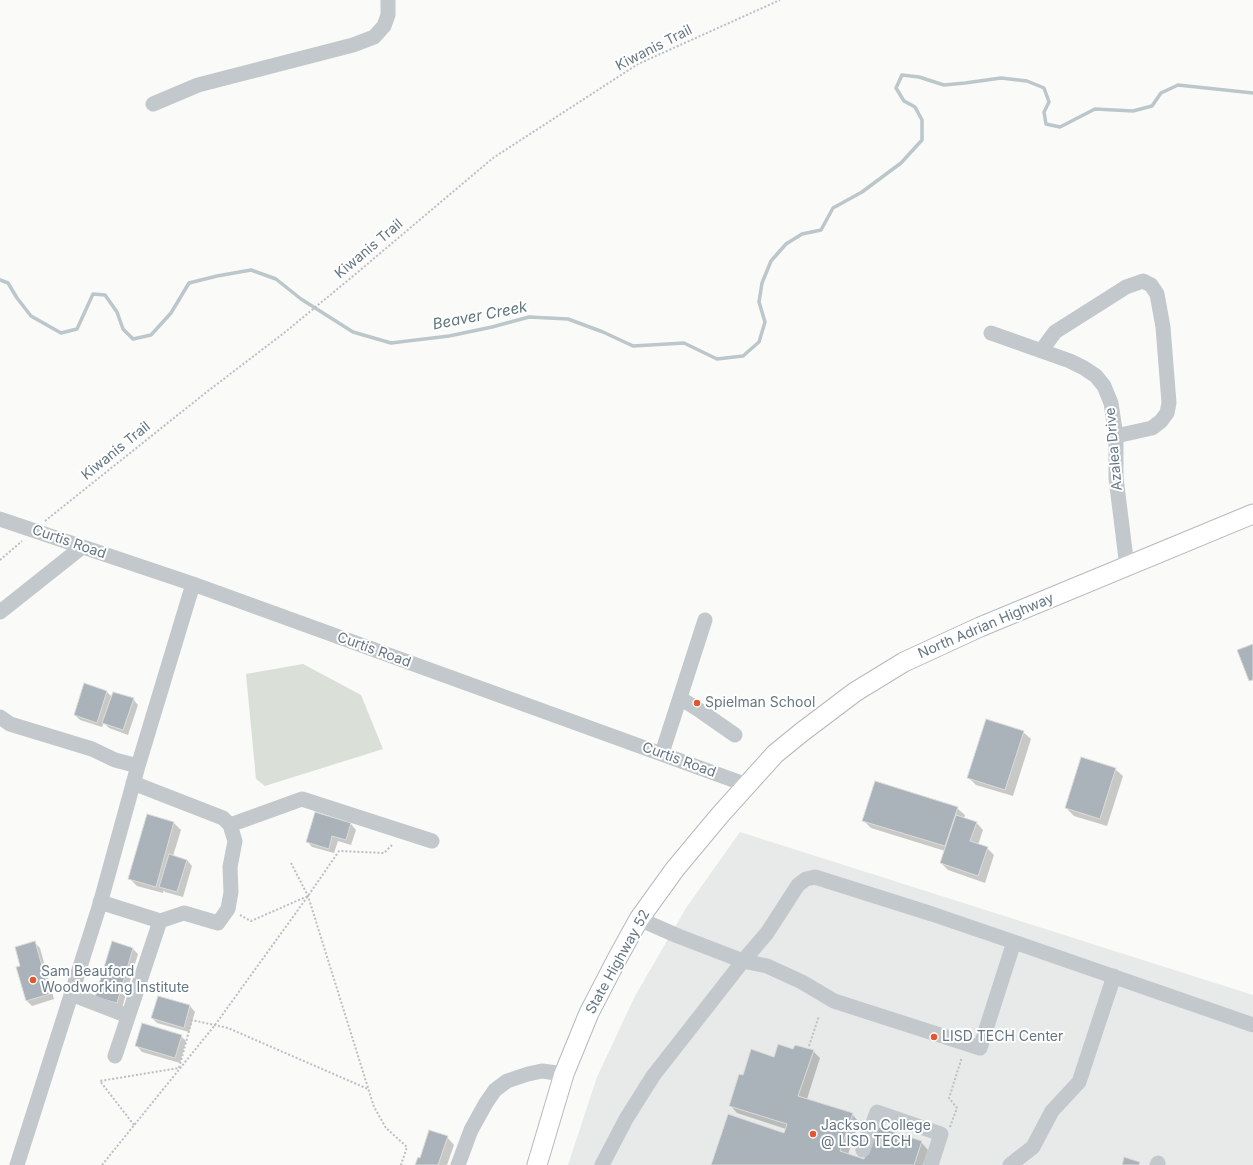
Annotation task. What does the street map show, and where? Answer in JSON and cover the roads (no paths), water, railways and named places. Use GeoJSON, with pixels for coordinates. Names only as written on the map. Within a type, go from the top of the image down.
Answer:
{"type":"FeatureCollection","features":[{"type":"Feature","properties":{"kind":"main road","name":"North Adrian Highway"},"geometry":{"type":"LineString","coordinates":[[748,785],[775,754],[802,732],[855,692],[904,662],[980,627],[1253,514]]}},
{"type":"Feature","properties":{"kind":"main road","name":"State Highway 52"},"geometry":{"type":"LineString","coordinates":[[537,1165],[564,1074],[578,1037],[602,986],[658,892],[698,840],[748,785]]}},
{"type":"Feature","properties":{"kind":"street"},"geometry":{"type":"LineString","coordinates":[[153,104],[198,85],[353,45],[374,37],[384,26],[388,15],[388,0]]}},
{"type":"Feature","properties":{"kind":"street"},"geometry":{"type":"LineString","coordinates":[[1041,351],[1055,332],[1126,287],[1143,281],[1151,285],[1157,294],[1163,327],[1169,403],[1167,413],[1161,421],[1152,428],[1116,436]]}},
{"type":"Feature","properties":{"kind":"street","name":"Azalea Drive"},"geometry":{"type":"LineString","coordinates":[[991,333],[1070,361],[1096,376],[1104,386],[1111,403],[1116,436],[1116,478],[1127,567]]}},
{"type":"Feature","properties":{"kind":"street","name":"Curtis Road"},"geometry":{"type":"LineString","coordinates":[[0,519],[193,584],[748,785]]}},
{"type":"Feature","properties":{"kind":"street"},"geometry":{"type":"LineString","coordinates":[[0,612],[82,547]]}},
{"type":"Feature","properties":{"kind":"street"},"geometry":{"type":"LineString","coordinates":[[17,1165],[100,902],[133,783],[193,584]]}},
{"type":"Feature","properties":{"kind":"street"},"geometry":{"type":"LineString","coordinates":[[662,753],[705,620]]}},
{"type":"Feature","properties":{"kind":"street"},"geometry":{"type":"LineString","coordinates":[[680,698],[735,735]]}},
{"type":"Feature","properties":{"kind":"street"},"geometry":{"type":"LineString","coordinates":[[0,717],[10,724],[92,748],[115,760],[138,766]]}},
{"type":"Feature","properties":{"kind":"street"},"geometry":{"type":"LineString","coordinates":[[100,902],[160,921],[184,913],[218,923],[228,909],[231,892],[230,867],[235,841],[230,825],[223,818],[133,783]]}},
{"type":"Feature","properties":{"kind":"street"},"geometry":{"type":"LineString","coordinates":[[230,825],[302,799],[432,841]]}},
{"type":"Feature","properties":{"kind":"street"},"geometry":{"type":"LineString","coordinates":[[602,1165],[626,1119],[653,1076],[743,961],[767,933],[798,885],[806,879],[815,877],[1114,976],[1253,1026]]}},
{"type":"Feature","properties":{"kind":"street"},"geometry":{"type":"LineString","coordinates":[[640,920],[743,961],[767,966],[802,982],[834,1001],[980,1048],[1014,942]]}},
{"type":"Feature","properties":{"kind":"street"},"geometry":{"type":"LineString","coordinates":[[115,1056],[160,921]]}},
{"type":"Feature","properties":{"kind":"street"},"geometry":{"type":"LineString","coordinates":[[1010,1165],[1033,1148],[1052,1111],[1079,1082],[1114,976]]}},
{"type":"Feature","properties":{"kind":"street"},"geometry":{"type":"LineString","coordinates":[[71,994],[128,1016]]}},
{"type":"Feature","properties":{"kind":"street"},"geometry":{"type":"LineString","coordinates":[[458,1165],[471,1130],[495,1090],[507,1081],[528,1074],[542,1071],[564,1074]]}},
{"type":"Feature","properties":{"kind":"street"},"geometry":{"type":"LineString","coordinates":[[863,1150],[877,1112],[941,1134],[931,1165]]}},
{"type":"Feature","properties":{"kind":"waterway","name":"Beaver Creek"},"geometry":{"type":"LineString","coordinates":[[0,280],[8,283],[31,316],[61,333],[77,329],[93,294],[105,295],[117,312],[123,329],[133,339],[151,335],[171,313],[189,283],[251,270],[276,279],[301,299],[353,332],[391,343],[449,336],[529,317],[568,319],[603,332],[633,346],[684,343],[717,359],[743,356],[759,342],[765,322],[759,302],[762,283],[771,261],[786,244],[802,234],[821,230],[833,208],[862,192],[901,163],[922,140],[922,120],[915,107],[904,101],[896,88],[902,75],[919,77],[944,85],[1001,78],[1027,81],[1044,88],[1049,102],[1044,112],[1046,124],[1060,127],[1095,109],[1133,111],[1152,106],[1161,93],[1178,85],[1253,93]]}},
{"type":"Feature","properties":{"kind":"place","name":"Spielman School"},"geometry":{"type":"Point","coordinates":[697,703]}},
{"type":"Feature","properties":{"kind":"place","name":"Sam Beauford Woodworking Institute"},"geometry":{"type":"Point","coordinates":[33,980]}},
{"type":"Feature","properties":{"kind":"place","name":"LISD TECH Center"},"geometry":{"type":"Point","coordinates":[934,1037]}},
{"type":"Feature","properties":{"kind":"place","name":"Jackson College @ LISD TECH"},"geometry":{"type":"Point","coordinates":[813,1134]}}]}
